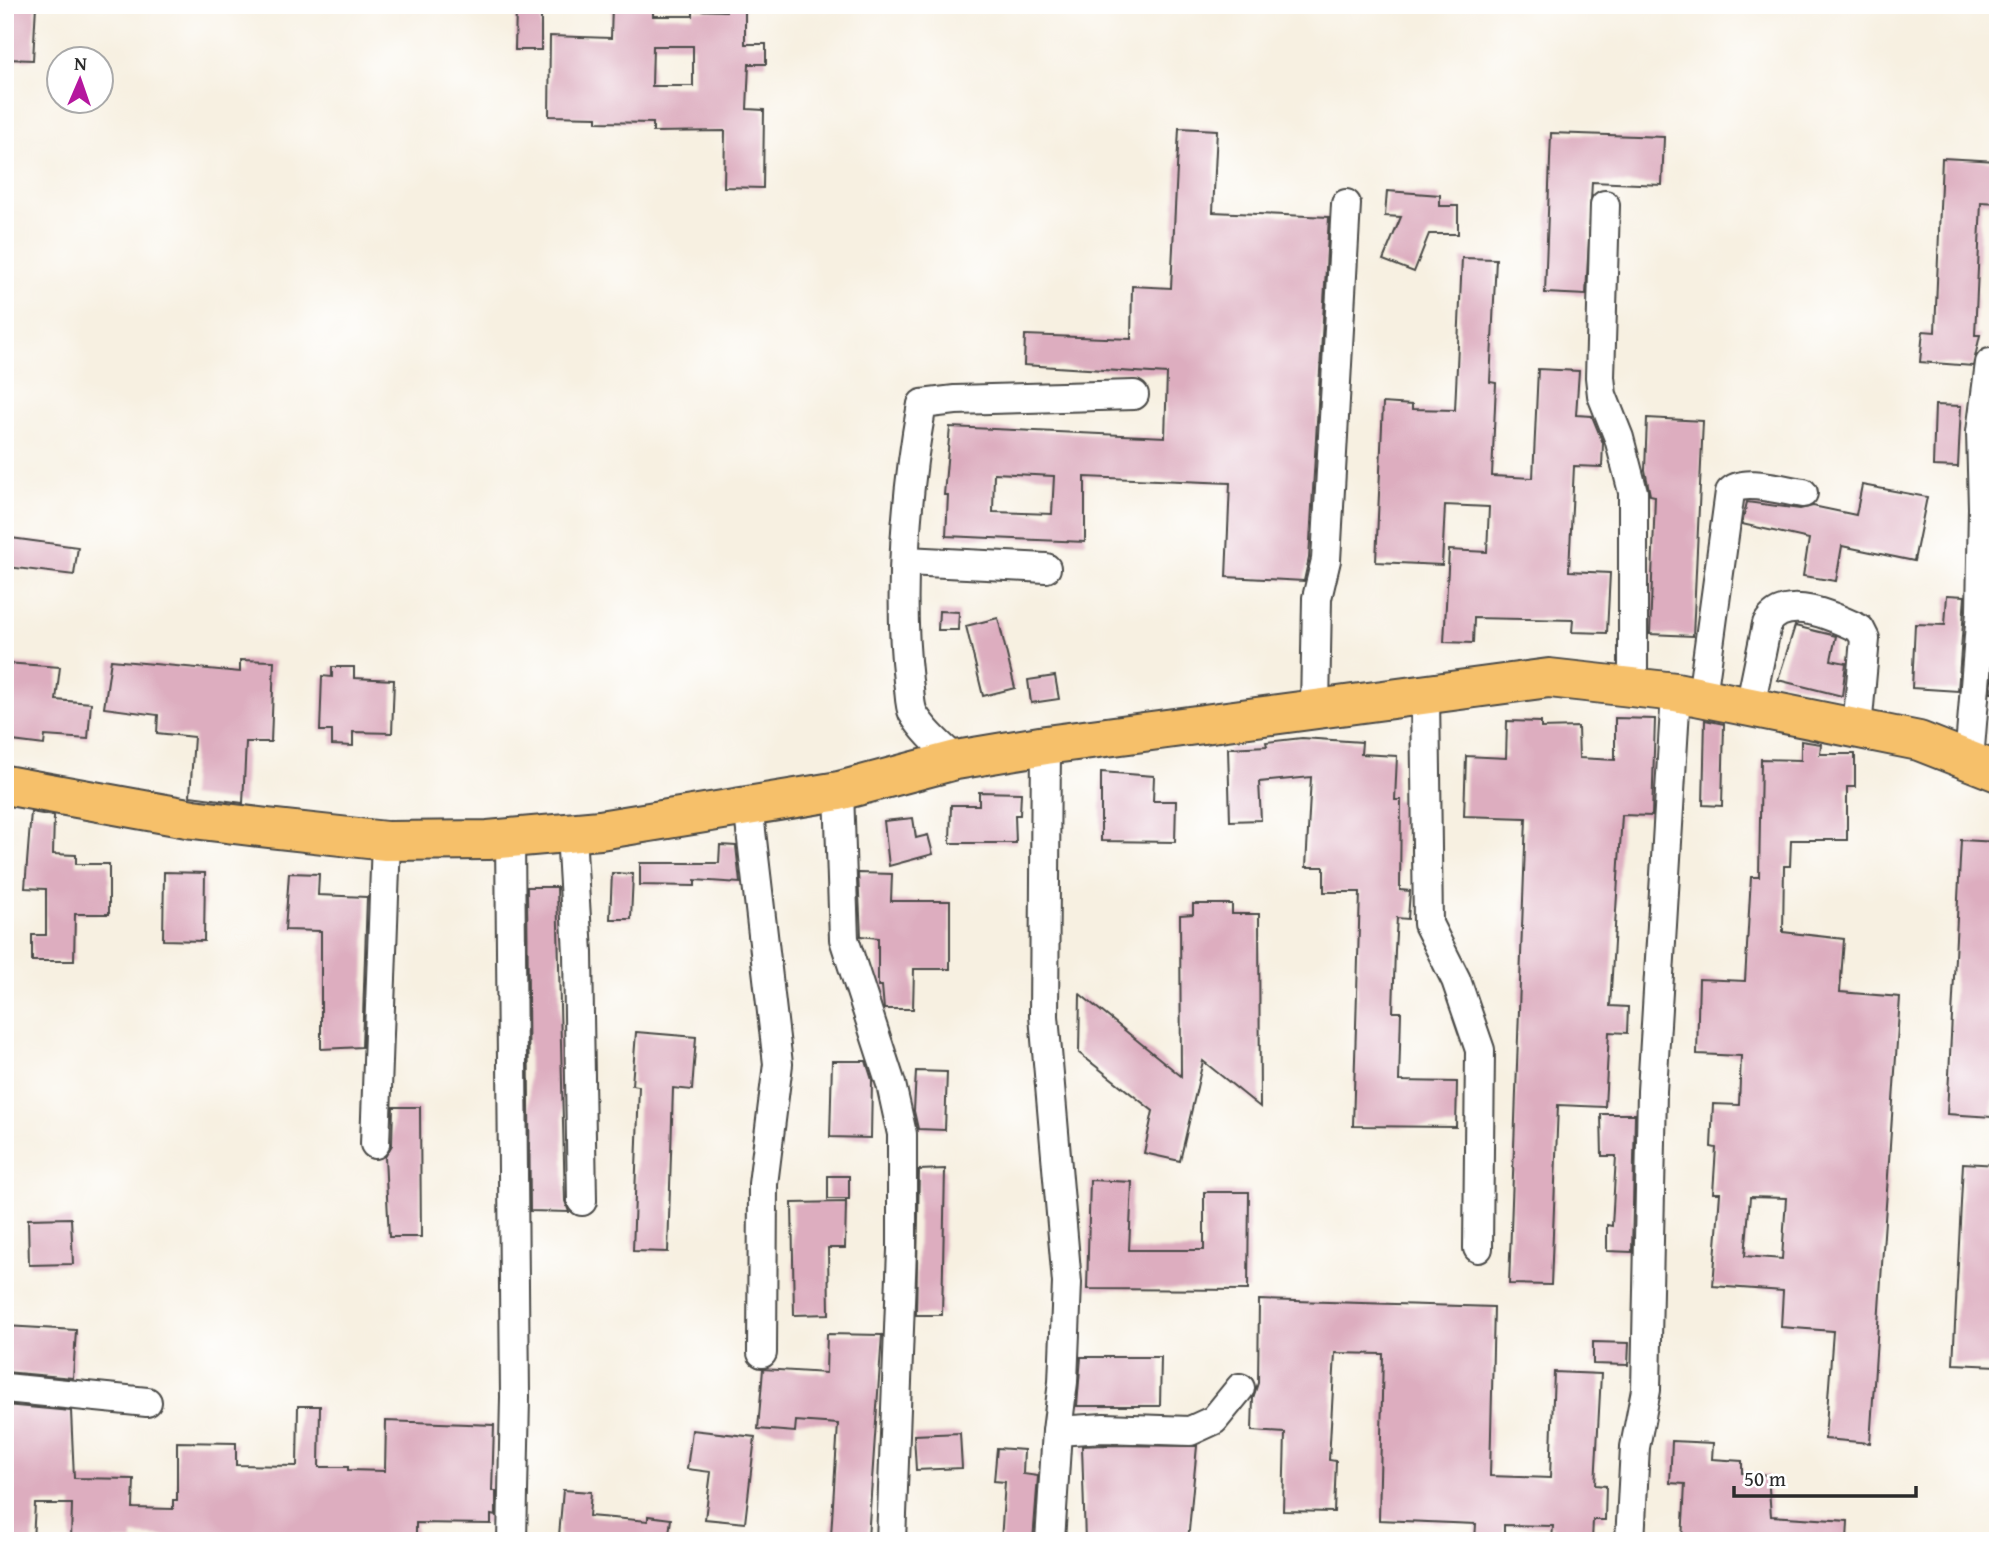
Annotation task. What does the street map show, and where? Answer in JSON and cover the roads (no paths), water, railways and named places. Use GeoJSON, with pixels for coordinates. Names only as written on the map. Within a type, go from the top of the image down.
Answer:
{"type":"FeatureCollection","features":[{"type":"Feature","properties":{"kind":"highway"},"geometry":{"type":"LineString","coordinates":[[5,785],[193,819],[387,841],[510,838],[571,833],[839,791],[956,760],[1046,745],[1549,678],[1689,695],[1919,741],[1984,766]]}},
{"type":"Feature","properties":{"kind":"street"},"geometry":{"type":"LineString","coordinates":[[1315,709],[1317,598],[1326,561],[1346,204]]}},
{"type":"Feature","properties":{"kind":"street"},"geometry":{"type":"LineString","coordinates":[[1605,205],[1600,377],[1602,395],[1619,438],[1633,492],[1633,687]]}},
{"type":"Feature","properties":{"kind":"street"},"geometry":{"type":"LineString","coordinates":[[1984,766],[1981,432],[1990,363]]}},
{"type":"Feature","properties":{"kind":"street"},"geometry":{"type":"LineString","coordinates":[[956,760],[925,729],[912,711],[906,663],[906,561],[913,468],[922,404],[955,400],[1134,395]]}},
{"type":"Feature","properties":{"kind":"street"},"geometry":{"type":"LineString","coordinates":[[1630,1541],[1635,1447],[1646,1390],[1652,1091],[1689,695],[1730,492],[1734,487],[1744,485],[1803,494]]}},
{"type":"Feature","properties":{"kind":"street"},"geometry":{"type":"LineString","coordinates":[[906,561],[1046,568]]}},
{"type":"Feature","properties":{"kind":"street"},"geometry":{"type":"LineString","coordinates":[[1750,707],[1767,624],[1779,611],[1808,610],[1860,629],[1865,639],[1857,729]]}},
{"type":"Feature","properties":{"kind":"street"},"geometry":{"type":"LineString","coordinates":[[1424,695],[1428,924],[1456,980],[1480,1051],[1478,1248]]}},
{"type":"Feature","properties":{"kind":"street"},"geometry":{"type":"LineString","coordinates":[[1046,745],[1044,1016],[1067,1283],[1063,1382],[1057,1431],[1051,1541]]}},
{"type":"Feature","properties":{"kind":"street"},"geometry":{"type":"LineString","coordinates":[[839,791],[844,939],[891,1084],[902,1135],[902,1249],[891,1541]]}},
{"type":"Feature","properties":{"kind":"street"},"geometry":{"type":"LineString","coordinates":[[748,805],[778,1064],[763,1184],[762,1353]]}},
{"type":"Feature","properties":{"kind":"street"},"geometry":{"type":"LineString","coordinates":[[571,833],[578,953],[582,1201]]}},
{"type":"Feature","properties":{"kind":"street"},"geometry":{"type":"LineString","coordinates":[[510,838],[515,1397],[512,1541]]}},
{"type":"Feature","properties":{"kind":"street"},"geometry":{"type":"LineString","coordinates":[[375,1144],[387,841]]}},
{"type":"Feature","properties":{"kind":"street"},"geometry":{"type":"LineString","coordinates":[[5,1388],[147,1402]]}},
{"type":"Feature","properties":{"kind":"street"},"geometry":{"type":"LineString","coordinates":[[1057,1431],[1104,1428],[1190,1431],[1214,1420],[1240,1388]]}}]}
